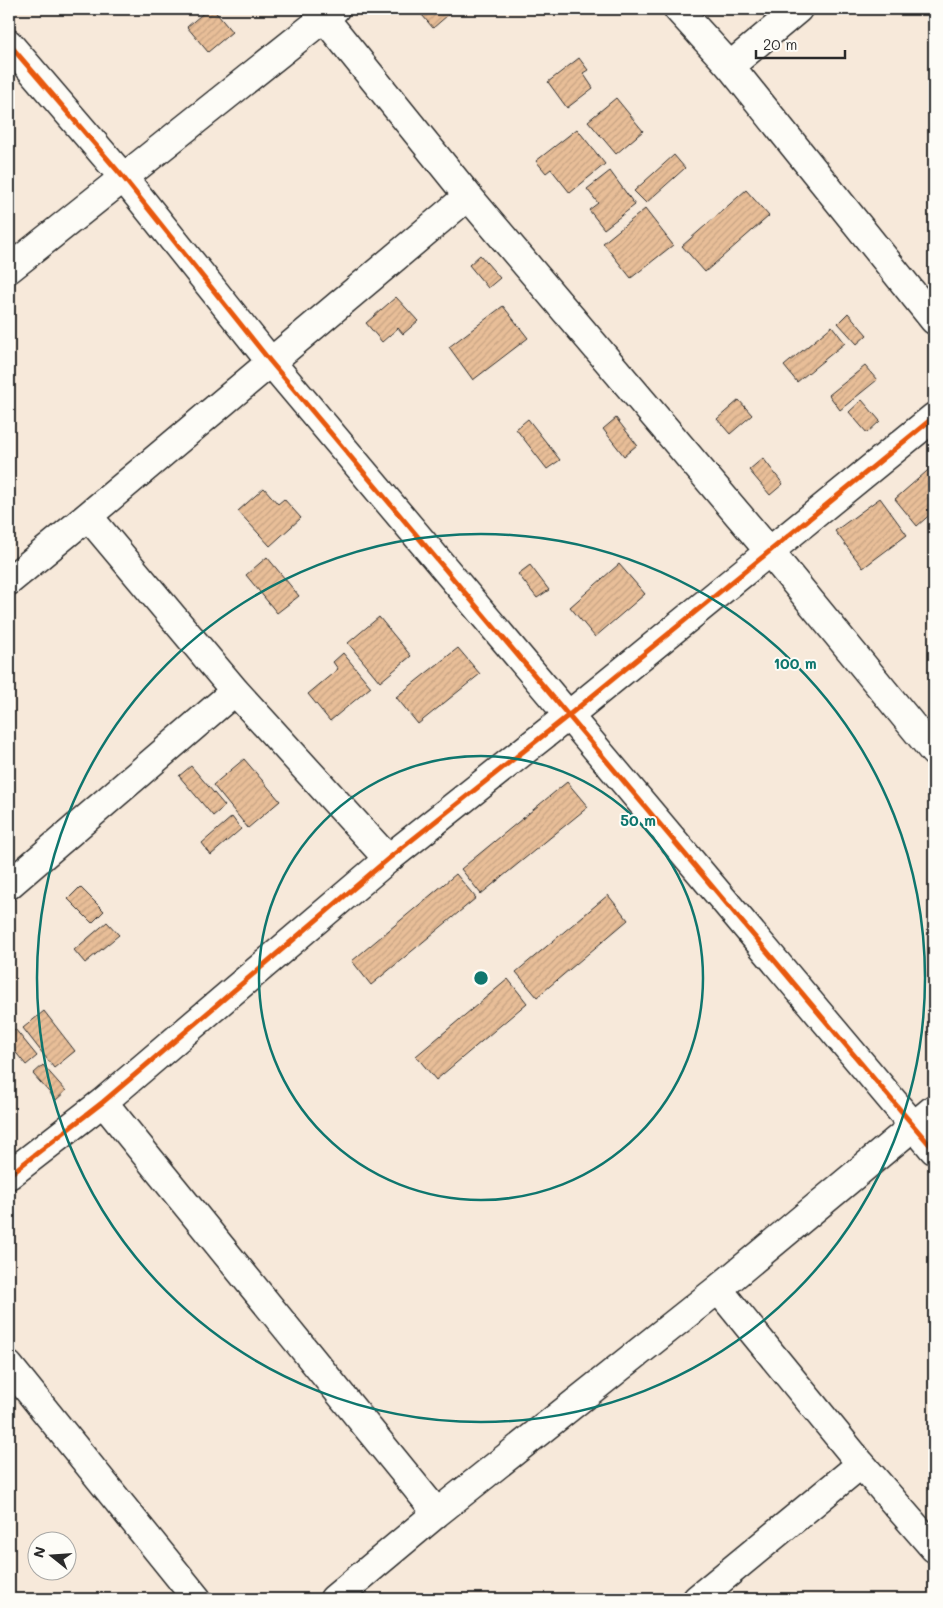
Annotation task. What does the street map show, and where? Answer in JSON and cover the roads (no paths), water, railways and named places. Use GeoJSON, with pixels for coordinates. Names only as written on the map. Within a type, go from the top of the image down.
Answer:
{"type":"FeatureCollection","features":[{"type":"Feature","properties":{"kind":"street"},"geometry":{"type":"LineString","coordinates":[[678,9],[730,66],[934,320]]}},
{"type":"Feature","properties":{"kind":"street"},"geometry":{"type":"LineString","coordinates":[[730,66],[798,9]]}},
{"type":"Feature","properties":{"kind":"street"},"geometry":{"type":"LineString","coordinates":[[9,269],[325,12],[468,196],[769,551],[934,752]]}},
{"type":"Feature","properties":{"kind":"street"},"geometry":{"type":"LineString","coordinates":[[9,44],[123,177],[270,361],[569,715],[924,1118],[934,1150]]}},
{"type":"Feature","properties":{"kind":"street"},"geometry":{"type":"LineString","coordinates":[[9,581],[468,196]]}},
{"type":"Feature","properties":{"kind":"street"},"geometry":{"type":"LineString","coordinates":[[9,1175],[103,1102],[388,860],[934,418]]}},
{"type":"Feature","properties":{"kind":"street"},"geometry":{"type":"LineString","coordinates":[[88,516],[235,691],[388,860]]}},
{"type":"Feature","properties":{"kind":"street"},"geometry":{"type":"LineString","coordinates":[[9,885],[235,691]]}},
{"type":"Feature","properties":{"kind":"street"},"geometry":{"type":"LineString","coordinates":[[103,1102],[437,1513]]}},
{"type":"Feature","properties":{"kind":"street"},"geometry":{"type":"LineString","coordinates":[[334,1599],[437,1513],[718,1289],[924,1118]]}},
{"type":"Feature","properties":{"kind":"street"},"geometry":{"type":"LineString","coordinates":[[718,1289],[861,1464],[934,1548]]}},
{"type":"Feature","properties":{"kind":"street"},"geometry":{"type":"LineString","coordinates":[[9,1366],[197,1599]]}},
{"type":"Feature","properties":{"kind":"street"},"geometry":{"type":"LineString","coordinates":[[698,1599],[861,1464]]}}]}
